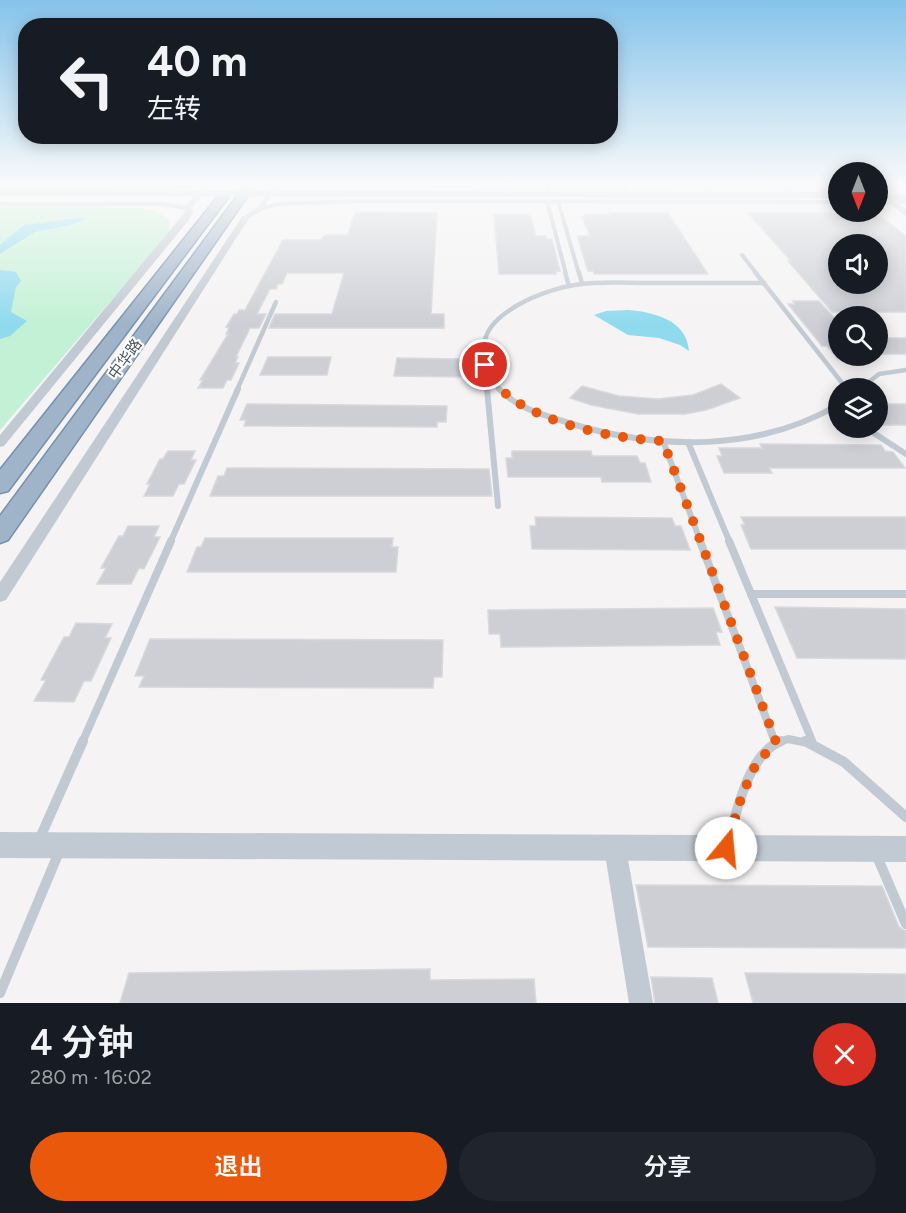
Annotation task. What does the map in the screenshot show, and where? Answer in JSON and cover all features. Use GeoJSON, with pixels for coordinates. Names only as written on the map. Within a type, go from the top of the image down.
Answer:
{"type":"FeatureCollection","features":[{"type":"Feature","properties":{"kind":"highway","name":"中华路"},"geometry":{"type":"LineString","coordinates":[[0,485],[205,231]]}},
{"type":"Feature","properties":{"kind":"highway","name":"中华路"},"geometry":{"type":"LineString","coordinates":[[0,534],[209,231]]}},
{"type":"Feature","properties":{"kind":"street"},"geometry":{"type":"LineString","coordinates":[[0,443],[175,231]]}},
{"type":"Feature","properties":{"kind":"street"},"geometry":{"type":"LineString","coordinates":[[0,595],[237,231]]}},
{"type":"Feature","properties":{"kind":"street"},"geometry":{"type":"LineString","coordinates":[[0,845],[906,849]]}},
{"type":"Feature","properties":{"kind":"street"},"geometry":{"type":"LineString","coordinates":[[615,848],[641,1003]]}},
{"type":"Feature","properties":{"kind":"lane"},"geometry":{"type":"LineString","coordinates":[[558,231],[569,286]]}},
{"type":"Feature","properties":{"kind":"lane"},"geometry":{"type":"LineString","coordinates":[[563,231],[582,284]]}},
{"type":"Feature","properties":{"kind":"lane"},"geometry":{"type":"LineString","coordinates":[[742,255],[838,378]]}},
{"type":"Feature","properties":{"kind":"lane"},"geometry":{"type":"LineString","coordinates":[[498,506],[485,365],[485,335],[516,306],[531,298],[582,284],[764,283]]}},
{"type":"Feature","properties":{"kind":"lane"},"geometry":{"type":"LineString","coordinates":[[0,993],[49,845],[276,302]]}},
{"type":"Feature","properties":{"kind":"lane"},"geometry":{"type":"LineString","coordinates":[[485,365],[490,378],[504,394],[519,405],[546,416],[606,434],[688,442],[766,434],[828,412]]}},
{"type":"Feature","properties":{"kind":"lane"},"geometry":{"type":"LineString","coordinates":[[874,378],[879,374],[906,370]]}},
{"type":"Feature","properties":{"kind":"lane"},"geometry":{"type":"LineString","coordinates":[[881,438],[906,454]]}},
{"type":"Feature","properties":{"kind":"lane"},"geometry":{"type":"LineString","coordinates":[[663,441],[776,742]]}},
{"type":"Feature","properties":{"kind":"lane"},"geometry":{"type":"LineString","coordinates":[[688,442],[813,743]]}},
{"type":"Feature","properties":{"kind":"lane"},"geometry":{"type":"LineString","coordinates":[[751,594],[906,594]]}},
{"type":"Feature","properties":{"kind":"lane"},"geometry":{"type":"LineString","coordinates":[[726,848],[742,795],[756,764],[776,742],[796,738],[813,743],[859,773],[906,817]]}},
{"type":"Feature","properties":{"kind":"lane"},"geometry":{"type":"LineString","coordinates":[[873,849],[906,924]]}},
{"type":"Feature","properties":{"kind":"green space"},"geometry":{"type":"Polygon","coordinates":[[[0,231],[169,231],[169,233],[0,430],[0,231]]]}},
{"type":"Feature","properties":{"kind":"water"},"geometry":{"type":"Polygon","coordinates":[[[17,231],[41,231],[35,232],[0,254],[0,245],[17,231]]]}},
{"type":"Feature","properties":{"kind":"water"},"geometry":{"type":"Polygon","coordinates":[[[0,270],[16,272],[21,281],[16,287],[11,312],[27,321],[10,336],[0,339],[0,270]]]}},
{"type":"Feature","properties":{"kind":"water"},"geometry":{"type":"Polygon","coordinates":[[[628,310],[658,316],[676,325],[687,340],[689,351],[680,345],[659,338],[628,335],[594,315],[606,311],[628,310]]]}},
{"type":"Feature","properties":{"kind":"building"},"geometry":{"type":"Polygon","coordinates":[[[349,231],[436,231],[431,314],[444,314],[444,328],[269,328],[275,314],[332,314],[344,273],[287,273],[282,284],[278,284],[276,289],[270,289],[257,314],[266,314],[259,328],[250,328],[236,357],[238,357],[235,363],[239,363],[231,380],[227,380],[223,388],[198,388],[203,380],[200,380],[228,334],[226,334],[229,328],[226,327],[234,314],[237,314],[239,310],[245,310],[283,240],[319,240],[326,235],[348,235],[349,231]]]}},
{"type":"Feature","properties":{"kind":"building"},"geometry":{"type":"Polygon","coordinates":[[[495,231],[535,231],[536,236],[546,236],[546,239],[552,239],[560,271],[556,271],[556,274],[499,274],[495,231]]]}},
{"type":"Feature","properties":{"kind":"building"},"geometry":{"type":"Polygon","coordinates":[[[588,231],[680,231],[708,274],[594,274],[593,271],[588,271],[578,239],[578,236],[590,236],[588,231]]]}},
{"type":"Feature","properties":{"kind":"building"},"geometry":{"type":"Polygon","coordinates":[[[764,231],[899,231],[906,236],[906,312],[888,312],[888,306],[828,307],[764,231]]]}},
{"type":"Feature","properties":{"kind":"building"},"geometry":{"type":"Polygon","coordinates":[[[793,301],[819,301],[828,311],[828,347],[822,346],[788,304],[795,304],[793,301]]]}},
{"type":"Feature","properties":{"kind":"building"},"geometry":{"type":"Polygon","coordinates":[[[888,338],[906,338],[906,354],[888,354],[888,338]]]}},
{"type":"Feature","properties":{"kind":"building"},"geometry":{"type":"Polygon","coordinates":[[[268,357],[331,357],[327,375],[260,375],[268,357]]]}},
{"type":"Feature","properties":{"kind":"building"},"geometry":{"type":"Polygon","coordinates":[[[397,358],[461,359],[460,377],[394,376],[397,358]]]}},
{"type":"Feature","properties":{"kind":"building"},"geometry":{"type":"Polygon","coordinates":[[[721,384],[740,398],[706,410],[685,414],[638,414],[591,405],[570,398],[582,386],[619,396],[658,399],[693,395],[721,384]]]}},
{"type":"Feature","properties":{"kind":"building"},"geometry":{"type":"Polygon","coordinates":[[[247,404],[447,406],[446,422],[437,422],[437,427],[244,426],[246,420],[240,420],[247,404]]]}},
{"type":"Feature","properties":{"kind":"building"},"geometry":{"type":"Polygon","coordinates":[[[888,404],[906,404],[906,425],[888,425],[888,404]]]}},
{"type":"Feature","properties":{"kind":"building"},"geometry":{"type":"Polygon","coordinates":[[[760,444],[881,445],[885,451],[893,452],[905,468],[769,468],[772,473],[724,473],[717,456],[722,456],[719,448],[762,448],[760,444]]]}},
{"type":"Feature","properties":{"kind":"building"},"geometry":{"type":"Polygon","coordinates":[[[168,451],[195,451],[191,460],[196,460],[184,484],[179,484],[173,496],[144,496],[150,484],[147,484],[160,459],[163,459],[168,451]]]}},
{"type":"Feature","properties":{"kind":"building"},"geometry":{"type":"Polygon","coordinates":[[[512,451],[591,451],[592,456],[637,456],[640,463],[645,463],[651,482],[602,482],[601,477],[508,477],[506,458],[512,458],[512,451]]]}},
{"type":"Feature","properties":{"kind":"building"},"geometry":{"type":"Polygon","coordinates":[[[227,468],[489,469],[492,496],[210,496],[218,476],[224,476],[227,468]]]}},
{"type":"Feature","properties":{"kind":"building"},"geometry":{"type":"Polygon","coordinates":[[[535,517],[672,518],[675,526],[681,526],[690,550],[532,549],[530,526],[536,526],[535,517]]]}},
{"type":"Feature","properties":{"kind":"building"},"geometry":{"type":"Polygon","coordinates":[[[741,517],[906,517],[906,549],[751,549],[741,525],[745,525],[741,517]]]}},
{"type":"Feature","properties":{"kind":"building"},"geometry":{"type":"Polygon","coordinates":[[[128,526],[159,526],[154,537],[160,537],[144,569],[139,568],[131,584],[97,584],[106,568],[101,568],[119,536],[123,536],[128,526]]]}},
{"type":"Feature","properties":{"kind":"building"},"geometry":{"type":"Polygon","coordinates":[[[205,538],[393,538],[392,547],[398,547],[396,572],[187,572],[197,547],[201,547],[205,538]]]}},
{"type":"Feature","properties":{"kind":"building"},"geometry":{"type":"Polygon","coordinates":[[[775,607],[906,609],[906,659],[797,658],[775,607]]]}},
{"type":"Feature","properties":{"kind":"building"},"geometry":{"type":"Polygon","coordinates":[[[713,608],[722,632],[716,632],[720,645],[501,647],[500,634],[489,634],[488,610],[713,608]]]}},
{"type":"Feature","properties":{"kind":"building"},"geometry":{"type":"Polygon","coordinates":[[[76,623],[112,624],[105,638],[111,638],[91,681],[84,681],[74,702],[34,701],[46,680],[41,680],[64,637],[69,637],[76,623]]]}},
{"type":"Feature","properties":{"kind":"building"},"geometry":{"type":"Polygon","coordinates":[[[150,639],[443,640],[442,677],[434,677],[433,688],[139,687],[144,676],[135,676],[150,639]]]}},
{"type":"Feature","properties":{"kind":"building"},"geometry":{"type":"Polygon","coordinates":[[[636,885],[882,886],[899,927],[906,931],[906,948],[648,947],[636,885]]]}},
{"type":"Feature","properties":{"kind":"building"},"geometry":{"type":"Polygon","coordinates":[[[430,969],[430,980],[534,979],[536,1003],[120,1003],[129,973],[430,969]]]}},
{"type":"Feature","properties":{"kind":"building"},"geometry":{"type":"Polygon","coordinates":[[[745,973],[906,974],[906,1003],[753,1003],[745,973]]]}},
{"type":"Feature","properties":{"kind":"building"},"geometry":{"type":"Polygon","coordinates":[[[651,977],[712,978],[718,1003],[655,1003],[651,977]]]}},
{"type":"Feature","properties":{"kind":"route"},"geometry":{"type":"LineString","coordinates":[[485,365],[490,378],[504,394],[519,405],[546,416],[606,434],[639,440],[663,441],[776,742],[756,764],[742,795],[726,848]]}}]}
